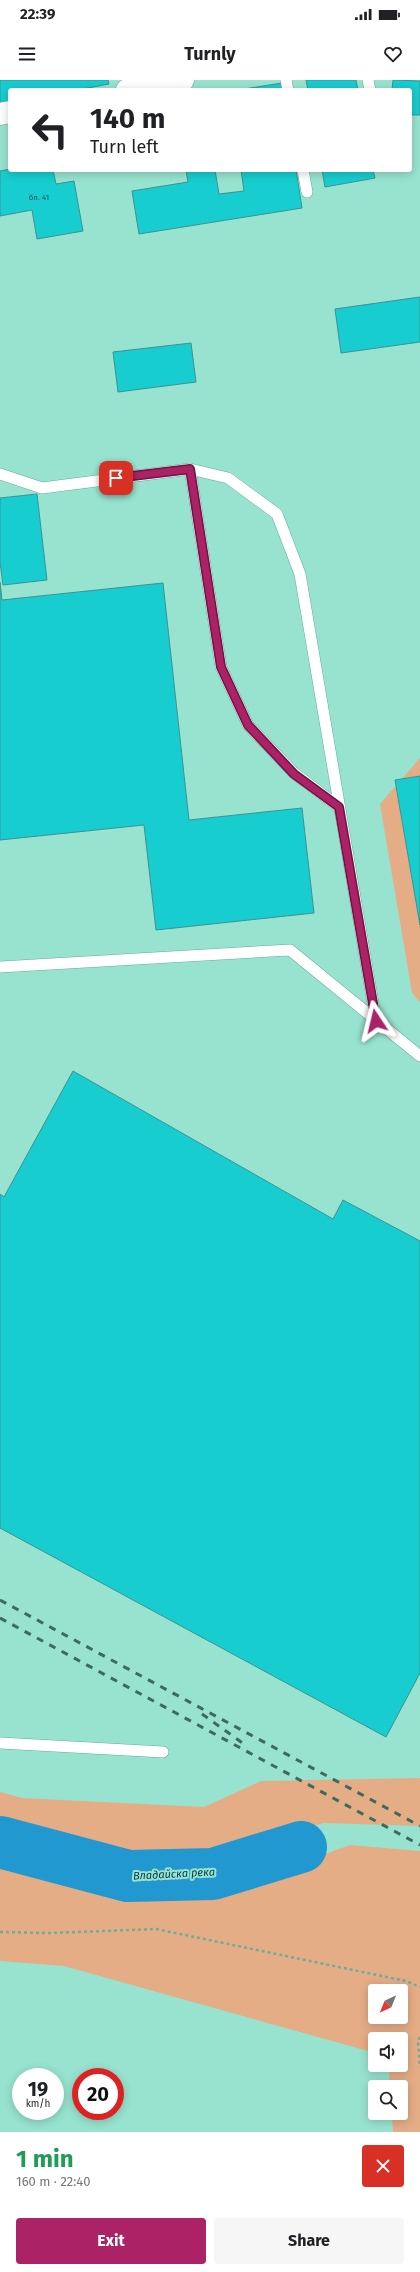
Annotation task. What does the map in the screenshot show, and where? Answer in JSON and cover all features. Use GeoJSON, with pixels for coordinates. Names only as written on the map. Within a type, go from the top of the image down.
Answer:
{"type":"FeatureCollection","features":[{"type":"Feature","properties":{"kind":"street"},"geometry":{"type":"LineString","coordinates":[[131,86],[183,80]]}},
{"type":"Feature","properties":{"kind":"lane"},"geometry":{"type":"LineString","coordinates":[[303,172],[307,192]]}},
{"type":"Feature","properties":{"kind":"lane"},"geometry":{"type":"LineString","coordinates":[[190,469],[221,667],[248,725],[294,774],[339,807]]}},
{"type":"Feature","properties":{"kind":"lane"},"geometry":{"type":"LineString","coordinates":[[0,474],[42,488],[190,469],[228,478],[277,514],[300,574],[376,1021]]}},
{"type":"Feature","properties":{"kind":"lane"},"geometry":{"type":"LineString","coordinates":[[0,967],[290,950],[420,1056]]}},
{"type":"Feature","properties":{"kind":"lane"},"geometry":{"type":"LineString","coordinates":[[0,1743],[163,1752]]}},
{"type":"Feature","properties":{"kind":"path"},"geometry":{"type":"LineString","coordinates":[[0,1932],[50,1934],[156,1929],[406,1981],[420,1987]]}},
{"type":"Feature","properties":{"kind":"path"},"geometry":{"type":"LineString","coordinates":[[420,2037],[418,2042],[420,2067]]}},
{"type":"Feature","properties":{"kind":"shaded area"},"geometry":{"type":"Polygon","coordinates":[[[420,758],[420,1002],[412,993],[380,804],[420,758]]]}},
{"type":"Feature","properties":{"kind":"shaded area"},"geometry":{"type":"Polygon","coordinates":[[[420,1778],[420,1826],[324,1823],[198,1858],[134,1859],[0,1826],[0,1792],[22,1798],[204,1807],[261,1781],[420,1778]]]}},
{"type":"Feature","properties":{"kind":"shaded area"},"geometry":{"type":"Polygon","coordinates":[[[350,1845],[420,1851],[420,2132],[393,2132],[392,2120],[408,2120],[408,2080],[390,2080],[389,2072],[408,2072],[408,2032],[368,2032],[368,2051],[64,1966],[0,1961],[0,1858],[44,1872],[159,1891],[231,1887],[350,1845]]]}},
{"type":"Feature","properties":{"kind":"building"},"geometry":{"type":"Polygon","coordinates":[[[0,80],[108,80],[109,84],[88,88],[8,88],[8,103],[0,104],[0,80]]]}},
{"type":"Feature","properties":{"kind":"building"},"geometry":{"type":"Polygon","coordinates":[[[306,80],[356,80],[358,88],[308,88],[306,80]]]}},
{"type":"Feature","properties":{"kind":"building"},"geometry":{"type":"Polygon","coordinates":[[[393,80],[420,81],[420,115],[412,115],[412,88],[392,88],[393,80]]]}},
{"type":"Feature","properties":{"kind":"building"},"geometry":{"type":"Polygon","coordinates":[[[282,83],[283,88],[251,88],[282,83]]]}},
{"type":"Feature","properties":{"kind":"building"},"geometry":{"type":"Polygon","coordinates":[[[8,169],[8,172],[53,172],[56,184],[74,181],[83,231],[37,239],[32,210],[0,216],[0,171],[8,169]]]}},
{"type":"Feature","properties":{"kind":"building"},"geometry":{"type":"Polygon","coordinates":[[[186,172],[215,172],[219,194],[244,191],[241,172],[296,172],[302,208],[139,234],[132,191],[188,182],[186,172]]]}},
{"type":"Feature","properties":{"kind":"building"},"geometry":{"type":"Polygon","coordinates":[[[322,172],[374,172],[375,178],[325,187],[322,172]]]}},
{"type":"Feature","properties":{"kind":"building"},"geometry":{"type":"Polygon","coordinates":[[[420,297],[420,342],[341,353],[335,309],[420,297]]]}},
{"type":"Feature","properties":{"kind":"building"},"geometry":{"type":"Polygon","coordinates":[[[191,343],[196,382],[118,392],[113,352],[191,343]]]}},
{"type":"Feature","properties":{"kind":"building"},"geometry":{"type":"Polygon","coordinates":[[[37,494],[47,580],[3,585],[0,562],[0,498],[37,494]]]}},
{"type":"Feature","properties":{"kind":"building"},"geometry":{"type":"Polygon","coordinates":[[[0,582],[2,600],[163,583],[189,820],[302,808],[314,913],[156,930],[144,825],[0,840],[0,582]]]}},
{"type":"Feature","properties":{"kind":"building"},"geometry":{"type":"Polygon","coordinates":[[[420,776],[420,925],[395,780],[420,776]]]}},
{"type":"Feature","properties":{"kind":"building"},"geometry":{"type":"Polygon","coordinates":[[[73,1071],[333,1219],[343,1200],[420,1241],[420,1673],[386,1737],[0,1528],[0,1194],[4,1197],[73,1071]]]}},
{"type":"Feature","properties":{"kind":"waterway","name":"Владайска река"},"geometry":{"type":"LineString","coordinates":[[0,1842],[128,1876],[213,1874],[301,1847]]}},
{"type":"Feature","properties":{"kind":"railway"},"geometry":{"type":"LineString","coordinates":[[0,1600],[420,1826]]}},
{"type":"Feature","properties":{"kind":"railway"},"geometry":{"type":"LineString","coordinates":[[0,1618],[420,1845]]}},
{"type":"Feature","properties":{"kind":"railway"},"geometry":{"type":"LineString","coordinates":[[202,1714],[244,1744]]}},
{"type":"Feature","properties":{"kind":"route"},"geometry":{"type":"LineString","coordinates":[[116,478],[190,469],[221,667],[248,725],[294,774],[339,807],[376,1021]]}}]}
